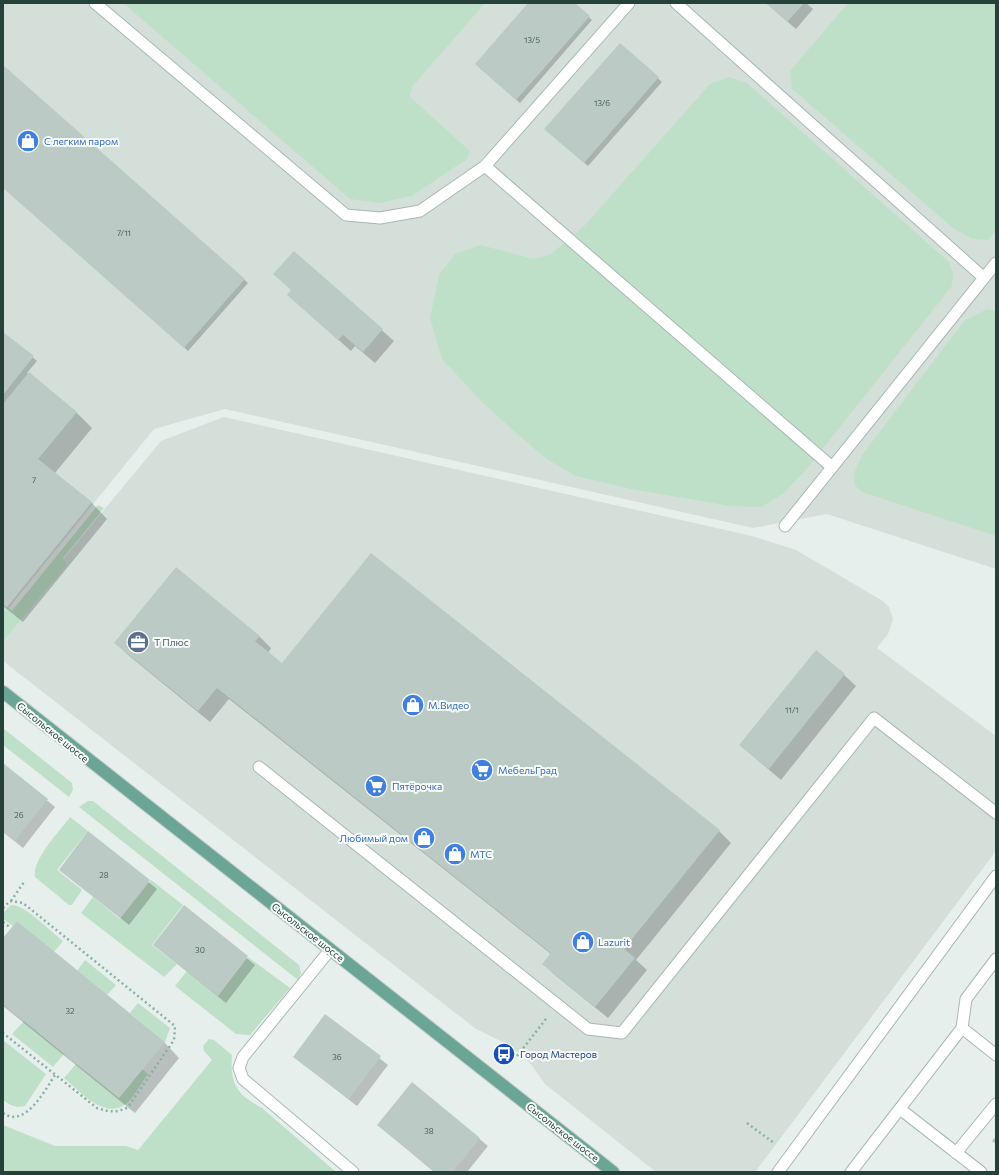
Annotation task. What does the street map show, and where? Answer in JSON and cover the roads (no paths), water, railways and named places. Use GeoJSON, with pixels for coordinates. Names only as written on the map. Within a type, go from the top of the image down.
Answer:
{"type":"FeatureCollection","features":[{"type":"Feature","properties":{"kind":"main road","name":"Сысольское шоссе"},"geometry":{"type":"LineString","coordinates":[[3,692],[614,1172]]}},
{"type":"Feature","properties":{"kind":"lane"},"geometry":{"type":"LineString","coordinates":[[95,3],[346,215],[380,218],[420,211],[485,166],[629,3]]}},
{"type":"Feature","properties":{"kind":"lane"},"geometry":{"type":"LineString","coordinates":[[676,3],[983,277]]}},
{"type":"Feature","properties":{"kind":"lane"},"geometry":{"type":"LineString","coordinates":[[485,166],[832,468]]}},
{"type":"Feature","properties":{"kind":"lane"},"geometry":{"type":"LineString","coordinates":[[785,526],[996,262]]}},
{"type":"Feature","properties":{"kind":"lane"},"geometry":{"type":"LineString","coordinates":[[259,767],[588,1029],[622,1033],[874,718],[996,813]]}},
{"type":"Feature","properties":{"kind":"lane"},"geometry":{"type":"LineString","coordinates":[[778,1172],[996,876]]}},
{"type":"Feature","properties":{"kind":"lane"},"geometry":{"type":"LineString","coordinates":[[330,950],[243,1057],[239,1068],[243,1079],[353,1172]]}},
{"type":"Feature","properties":{"kind":"lane"},"geometry":{"type":"LineString","coordinates":[[851,1172],[962,1028],[966,999],[996,959]]}},
{"type":"Feature","properties":{"kind":"lane"},"geometry":{"type":"LineString","coordinates":[[962,1028],[996,1055]]}},
{"type":"Feature","properties":{"kind":"lane"},"geometry":{"type":"LineString","coordinates":[[956,1153],[996,1104]]}},
{"type":"Feature","properties":{"kind":"lane"},"geometry":{"type":"LineString","coordinates":[[900,1109],[981,1172]]}},
{"type":"Feature","properties":{"kind":"place","name":"С легким паром"},"geometry":{"type":"Point","coordinates":[28,141]}},
{"type":"Feature","properties":{"kind":"place","name":"Т Плюс"},"geometry":{"type":"Point","coordinates":[138,642]}},
{"type":"Feature","properties":{"kind":"place","name":"М.Видео"},"geometry":{"type":"Point","coordinates":[413,705]}},
{"type":"Feature","properties":{"kind":"place","name":"МебельГрад"},"geometry":{"type":"Point","coordinates":[482,770]}},
{"type":"Feature","properties":{"kind":"place","name":"Пятёрочка"},"geometry":{"type":"Point","coordinates":[376,786]}},
{"type":"Feature","properties":{"kind":"place","name":"Любимый дом"},"geometry":{"type":"Point","coordinates":[424,838]}},
{"type":"Feature","properties":{"kind":"place","name":"МТС"},"geometry":{"type":"Point","coordinates":[455,854]}},
{"type":"Feature","properties":{"kind":"place","name":"Lazurit"},"geometry":{"type":"Point","coordinates":[583,942]}},
{"type":"Feature","properties":{"kind":"place","name":"Город Мастеров"},"geometry":{"type":"Point","coordinates":[504,1054]}}]}
